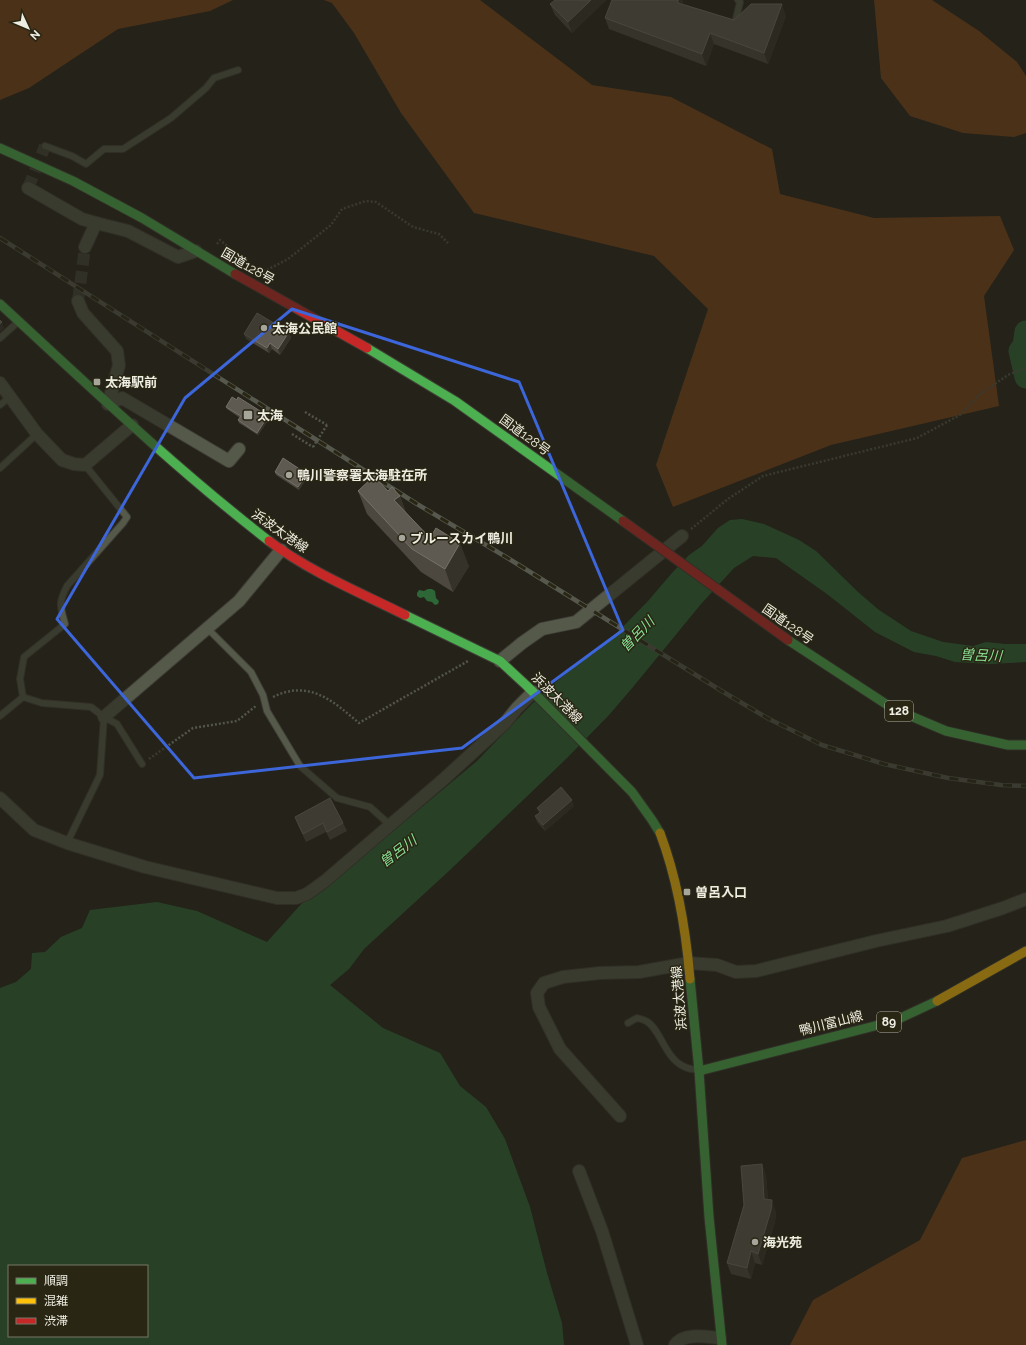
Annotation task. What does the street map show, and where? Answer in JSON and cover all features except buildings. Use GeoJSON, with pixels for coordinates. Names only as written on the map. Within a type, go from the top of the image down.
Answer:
{"type":"FeatureCollection","features":[{"type":"Feature","properties":{"kind":"main road","name":"国道128号"},"geometry":{"type":"LineString","coordinates":[[0,148],[73,181],[142,218],[257,287],[352,339],[455,401],[788,640],[892,708],[946,731],[1008,745],[1026,745]]}},
{"type":"Feature","properties":{"kind":"main road","name":"浜波太港線"},"geometry":{"type":"LineString","coordinates":[[0,304],[132,426],[237,516],[281,550],[332,579],[500,661],[632,792],[652,820],[660,834],[673,871],[678,891],[689,963],[699,1071],[709,1217],[721,1341]]}},
{"type":"Feature","properties":{"kind":"main road","name":"鴨川富山線"},"geometry":{"type":"LineString","coordinates":[[699,1071],[894,1021],[933,1003],[1026,951]]}},
{"type":"Feature","properties":{"kind":"street"},"geometry":{"type":"LineString","coordinates":[[28,188],[82,219],[128,230],[178,258],[196,251]]}},
{"type":"Feature","properties":{"kind":"street"},"geometry":{"type":"LineString","coordinates":[[85,247],[96,223]]}},
{"type":"Feature","properties":{"kind":"street"},"geometry":{"type":"LineString","coordinates":[[78,302],[83,313],[117,351],[119,365],[108,404]]}},
{"type":"Feature","properties":{"kind":"street"},"geometry":{"type":"LineString","coordinates":[[0,384],[37,434],[62,460],[74,464],[85,465],[132,426]]}},
{"type":"Feature","properties":{"kind":"street"},"geometry":{"type":"LineString","coordinates":[[108,404],[122,398],[229,461],[239,449]]}},
{"type":"Feature","properties":{"kind":"street"},"geometry":{"type":"LineString","coordinates":[[500,661],[542,629],[576,622],[682,536]]}},
{"type":"Feature","properties":{"kind":"street"},"geometry":{"type":"LineString","coordinates":[[104,717],[239,602],[281,550]]}},
{"type":"Feature","properties":{"kind":"street"},"geometry":{"type":"LineString","coordinates":[[0,798],[34,830],[67,842],[152,869],[277,898],[296,898],[307,894],[325,881],[505,723],[517,708],[535,695]]}},
{"type":"Feature","properties":{"kind":"street"},"geometry":{"type":"LineString","coordinates":[[620,1116],[560,1049],[539,1007],[537,993],[544,983],[563,977],[600,973],[639,972],[689,963],[717,965],[736,972],[756,971],[876,941],[947,926],[1026,899]]}},
{"type":"Feature","properties":{"kind":"street"},"geometry":{"type":"LineString","coordinates":[[579,1171],[602,1232],[637,1345]]}},
{"type":"Feature","properties":{"kind":"street"},"geometry":{"type":"LineString","coordinates":[[675,1345],[677,1342],[694,1336],[721,1341]]}},
{"type":"Feature","properties":{"kind":"lane"},"geometry":{"type":"LineString","coordinates":[[736,19],[740,2],[738,0]]}},
{"type":"Feature","properties":{"kind":"lane"},"geometry":{"type":"LineString","coordinates":[[45,146],[72,156],[86,164],[104,148],[123,149],[171,118],[206,88],[214,78],[238,70]]}},
{"type":"Feature","properties":{"kind":"lane"},"geometry":{"type":"LineString","coordinates":[[0,338],[18,322]]}},
{"type":"Feature","properties":{"kind":"lane"},"geometry":{"type":"LineString","coordinates":[[0,405],[10,397]]}},
{"type":"Feature","properties":{"kind":"lane"},"geometry":{"type":"LineString","coordinates":[[0,468],[37,434]]}},
{"type":"Feature","properties":{"kind":"lane"},"geometry":{"type":"LineString","coordinates":[[23,697],[20,679],[24,657],[65,624],[60,606],[61,599],[67,586],[124,523],[127,517],[85,465]]}},
{"type":"Feature","properties":{"kind":"lane"},"geometry":{"type":"LineString","coordinates":[[207,628],[251,672],[263,695],[267,711],[300,766],[336,798],[370,807],[390,825]]}},
{"type":"Feature","properties":{"kind":"lane"},"geometry":{"type":"LineString","coordinates":[[0,716],[23,697]]}},
{"type":"Feature","properties":{"kind":"lane"},"geometry":{"type":"LineString","coordinates":[[23,697],[42,703],[91,707],[104,717],[117,724],[142,764]]}},
{"type":"Feature","properties":{"kind":"lane"},"geometry":{"type":"LineString","coordinates":[[67,842],[100,776],[104,717]]}},
{"type":"Feature","properties":{"kind":"lane"},"geometry":{"type":"LineString","coordinates":[[628,1023],[637,1018],[646,1021],[653,1027],[664,1047],[675,1061],[682,1066],[699,1071]]}},
{"type":"Feature","properties":{"kind":"path"},"geometry":{"type":"LineString","coordinates":[[254,264],[265,271],[288,259],[331,225],[342,209],[366,201],[376,202],[413,227],[439,234],[448,243]]}},
{"type":"Feature","properties":{"kind":"path"},"geometry":{"type":"LineString","coordinates":[[207,257],[220,240],[237,255]]}},
{"type":"Feature","properties":{"kind":"path"},"geometry":{"type":"LineString","coordinates":[[682,536],[728,499],[763,476],[917,438],[960,415],[980,394],[1008,375],[1026,368]]}},
{"type":"Feature","properties":{"kind":"path"},"geometry":{"type":"LineString","coordinates":[[292,434],[313,447],[323,431],[326,425],[304,412]]}},
{"type":"Feature","properties":{"kind":"path"},"geometry":{"type":"LineString","coordinates":[[142,764],[193,728],[237,721],[265,701],[282,692],[303,690],[318,693],[360,723],[482,653]]}},
{"type":"Feature","properties":{"kind":"highlighted area"},"geometry":{"type":"Polygon","coordinates":[[[292,309],[519,382],[623,630],[462,748],[194,778],[57,619],[185,398],[292,309]]]}},
{"type":"Feature","properties":{"kind":"shaded area"},"geometry":{"type":"Polygon","coordinates":[[[0,0],[233,0],[210,11],[118,29],[29,88],[0,100],[0,0]]]}},
{"type":"Feature","properties":{"kind":"shaded area"},"geometry":{"type":"Polygon","coordinates":[[[324,0],[480,0],[592,85],[671,97],[772,149],[780,194],[874,218],[1000,216],[1014,250],[984,296],[999,406],[831,445],[673,507],[656,465],[708,309],[654,256],[474,213],[401,113],[354,33],[332,3],[324,0]]]}},
{"type":"Feature","properties":{"kind":"shaded area"},"geometry":{"type":"Polygon","coordinates":[[[874,0],[932,0],[979,31],[1017,62],[1026,76],[1026,133],[1014,137],[963,133],[910,116],[881,78],[874,0]]]}},
{"type":"Feature","properties":{"kind":"shaded area"},"geometry":{"type":"Polygon","coordinates":[[[1026,1140],[1026,1345],[790,1345],[813,1300],[920,1240],[962,1158],[1026,1140]]]}},
{"type":"Feature","properties":{"kind":"water"},"geometry":{"type":"Polygon","coordinates":[[[742,519],[764,524],[799,540],[816,551],[858,592],[879,610],[911,631],[943,642],[973,646],[986,642],[1026,644],[1026,662],[990,664],[955,662],[936,656],[914,652],[875,632],[827,594],[776,558],[753,556],[734,568],[701,604],[609,715],[567,758],[450,870],[364,949],[349,969],[330,985],[383,1028],[440,1053],[460,1086],[486,1107],[505,1139],[530,1207],[562,1323],[564,1345],[0,1345],[0,988],[16,982],[31,969],[32,953],[45,952],[61,937],[82,928],[90,910],[157,902],[197,911],[267,942],[303,902],[356,862],[477,761],[549,688],[582,660],[592,655],[608,642],[648,601],[689,555],[702,546],[718,528],[730,520],[742,519]]]}},
{"type":"Feature","properties":{"kind":"water"},"geometry":{"type":"Polygon","coordinates":[[[428,589],[435,591],[436,598],[439,601],[438,604],[435,605],[432,602],[427,601],[424,597],[420,598],[417,596],[419,590],[424,591],[428,589]]]}},
{"type":"Feature","properties":{"kind":"waterway","name":"曽呂川"},"geometry":{"type":"LineString","coordinates":[[1026,332],[1024,346],[1020,351],[1026,377]]}},
{"type":"Feature","properties":{"kind":"tunnel"},"geometry":{"type":"LineString","coordinates":[[28,188],[45,146]]}},
{"type":"Feature","properties":{"kind":"tunnel"},"geometry":{"type":"LineString","coordinates":[[78,301],[85,247]]}},
{"type":"Feature","properties":{"kind":"railway"},"geometry":{"type":"LineString","coordinates":[[0,238],[417,504],[769,719],[822,745],[884,764],[948,778],[1001,785],[1026,786]]}},
{"type":"Feature","properties":{"kind":"traffic: fast"},"geometry":{"type":"LineString","coordinates":[[0,148],[73,181],[142,218],[235,274]]}},
{"type":"Feature","properties":{"kind":"traffic: fast"},"geometry":{"type":"LineString","coordinates":[[0,304],[200,485],[269,541]]}},
{"type":"Feature","properties":{"kind":"traffic: fast"},"geometry":{"type":"LineString","coordinates":[[367,348],[455,401],[623,521]]}},
{"type":"Feature","properties":{"kind":"traffic: fast"},"geometry":{"type":"LineString","coordinates":[[405,615],[500,661],[527,686],[632,792],[660,833]]}},
{"type":"Feature","properties":{"kind":"traffic: fast"},"geometry":{"type":"LineString","coordinates":[[788,640],[892,708],[946,731],[1008,745],[1026,745]]}},
{"type":"Feature","properties":{"kind":"traffic: fast"},"geometry":{"type":"LineString","coordinates":[[690,979],[699,1071],[709,1217],[722,1345]]}},
{"type":"Feature","properties":{"kind":"traffic: fast"},"geometry":{"type":"LineString","coordinates":[[699,1071],[894,1021],[937,1001]]}},
{"type":"Feature","properties":{"kind":"traffic: slow"},"geometry":{"type":"LineString","coordinates":[[660,833],[666,850],[680,905],[690,979]]}},
{"type":"Feature","properties":{"kind":"traffic: slow"},"geometry":{"type":"LineString","coordinates":[[937,1001],[1026,951]]}},
{"type":"Feature","properties":{"kind":"traffic: jam"},"geometry":{"type":"LineString","coordinates":[[235,274],[367,348]]}},
{"type":"Feature","properties":{"kind":"traffic: jam"},"geometry":{"type":"LineString","coordinates":[[623,521],[788,640]]}},
{"type":"Feature","properties":{"kind":"traffic: jam"},"geometry":{"type":"LineString","coordinates":[[269,541],[318,572],[405,615]]}},
{"type":"Feature","properties":{"kind":"place","name":"太海公民館"},"geometry":{"type":"Point","coordinates":[264,328]}},
{"type":"Feature","properties":{"kind":"place","name":"太海駅前"},"geometry":{"type":"Point","coordinates":[97,382]}},
{"type":"Feature","properties":{"kind":"place","name":"太海"},"geometry":{"type":"Point","coordinates":[248,415]}},
{"type":"Feature","properties":{"kind":"place","name":"鴨川警察署太海駐在所"},"geometry":{"type":"Point","coordinates":[289,475]}},
{"type":"Feature","properties":{"kind":"place","name":"ブルースカイ鴨川"},"geometry":{"type":"Point","coordinates":[402,538]}},
{"type":"Feature","properties":{"kind":"place","name":"曽呂入口"},"geometry":{"type":"Point","coordinates":[687,892]}},
{"type":"Feature","properties":{"kind":"place","name":"海光苑"},"geometry":{"type":"Point","coordinates":[755,1242]}}]}
